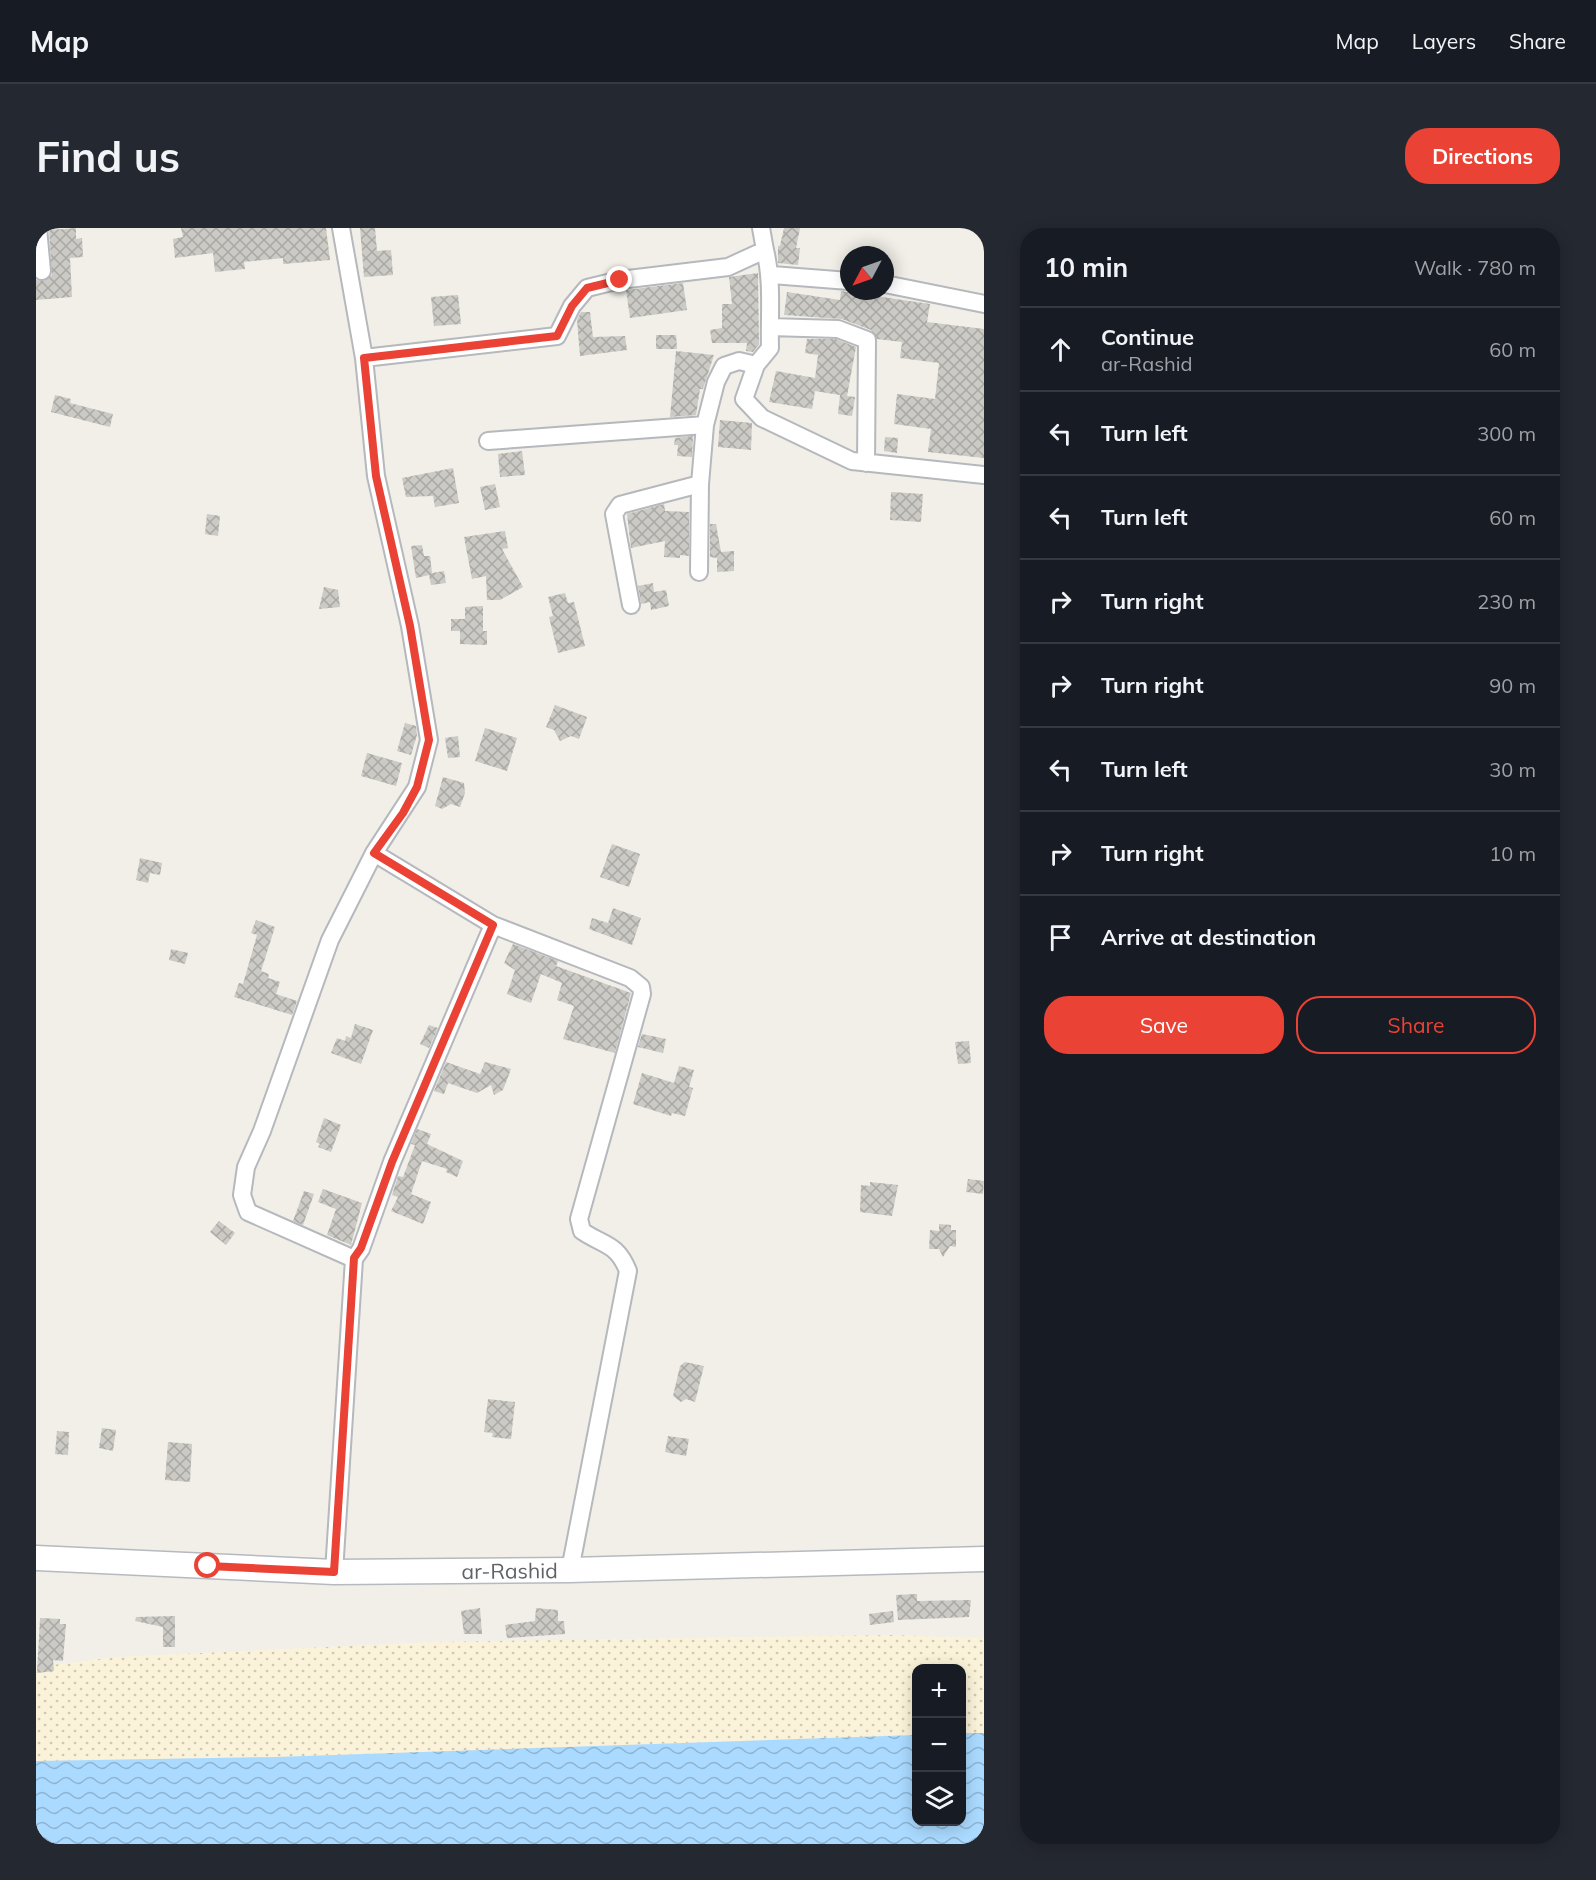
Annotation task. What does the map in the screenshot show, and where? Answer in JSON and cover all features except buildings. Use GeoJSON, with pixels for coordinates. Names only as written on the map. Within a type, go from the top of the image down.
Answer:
{"type":"FeatureCollection","features":[{"type":"Feature","properties":{"kind":"main road","name":"ar-Rashid"},"geometry":{"type":"LineString","coordinates":[[36,1558],[334,1572],[570,1570],[984,1560]]}},
{"type":"Feature","properties":{"kind":"street"},"geometry":{"type":"LineString","coordinates":[[38,228],[42,271]]}},
{"type":"Feature","properties":{"kind":"street"},"geometry":{"type":"LineString","coordinates":[[341,228],[364,358],[376,476],[410,626],[429,740],[417,787],[403,813],[374,853],[330,940],[262,1131],[246,1167],[242,1195],[248,1212],[354,1258]]}},
{"type":"Feature","properties":{"kind":"street"},"geometry":{"type":"LineString","coordinates":[[761,228],[772,275],[770,348],[756,365],[744,399],[753,411],[762,418],[852,461],[984,475]]}},
{"type":"Feature","properties":{"kind":"street"},"geometry":{"type":"LineString","coordinates":[[364,358],[557,336],[572,306],[587,288],[620,280],[728,267],[765,250]]}},
{"type":"Feature","properties":{"kind":"street"},"geometry":{"type":"LineString","coordinates":[[772,275],[840,280]]}},
{"type":"Feature","properties":{"kind":"street"},"geometry":{"type":"LineString","coordinates":[[894,286],[984,304]]}},
{"type":"Feature","properties":{"kind":"street"},"geometry":{"type":"LineString","coordinates":[[770,327],[838,329],[867,340],[866,463]]}},
{"type":"Feature","properties":{"kind":"street"},"geometry":{"type":"LineString","coordinates":[[699,572],[700,484],[705,425],[716,382],[724,366],[739,361],[756,365]]}},
{"type":"Feature","properties":{"kind":"street"},"geometry":{"type":"LineString","coordinates":[[488,441],[705,425]]}},
{"type":"Feature","properties":{"kind":"street"},"geometry":{"type":"LineString","coordinates":[[631,605],[614,514],[620,506],[700,484]]}},
{"type":"Feature","properties":{"kind":"street"},"geometry":{"type":"LineString","coordinates":[[374,853],[493,925],[630,978],[641,987],[642,993],[579,1219],[582,1231],[618,1251],[628,1271],[570,1570]]}},
{"type":"Feature","properties":{"kind":"street"},"geometry":{"type":"LineString","coordinates":[[334,1572],[354,1258],[361,1248],[392,1162],[493,925]]}},
{"type":"Feature","properties":{"kind":"sand"},"geometry":{"type":"Polygon","coordinates":[[[889,1635],[984,1638],[984,1733],[966,1733],[966,1664],[912,1664],[912,1735],[276,1757],[36,1761],[36,1667],[116,1657],[433,1642],[889,1635]]]}},
{"type":"Feature","properties":{"kind":"water"},"geometry":{"type":"Polygon","coordinates":[[[966,1733],[984,1733],[984,1844],[36,1844],[36,1761],[276,1757],[912,1735],[912,1826],[966,1826],[966,1733]]]}},
{"type":"Feature","properties":{"kind":"route"},"geometry":{"type":"LineString","coordinates":[[208,1566],[334,1572],[354,1258],[361,1248],[392,1162],[493,925],[374,853],[403,813],[417,787],[429,740],[419,692],[410,626],[376,476],[364,358],[557,336],[572,306],[587,288],[620,280]]}}]}
